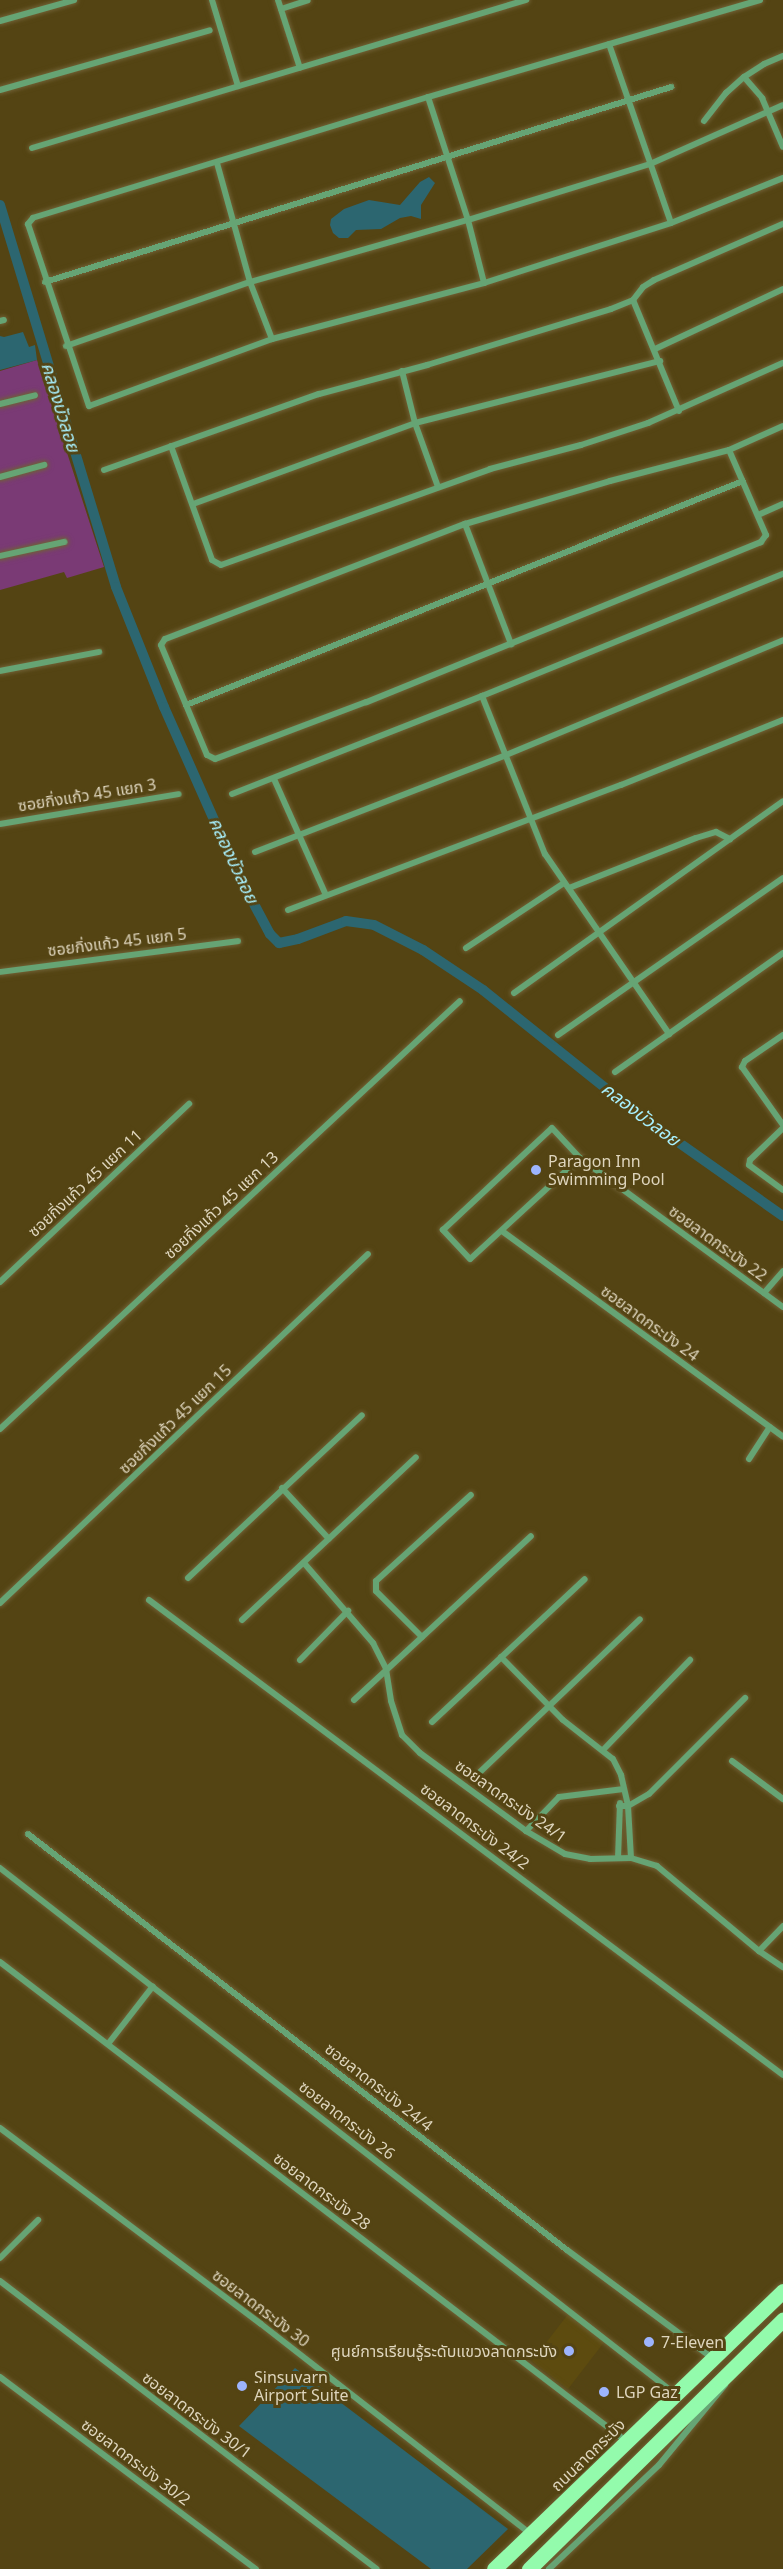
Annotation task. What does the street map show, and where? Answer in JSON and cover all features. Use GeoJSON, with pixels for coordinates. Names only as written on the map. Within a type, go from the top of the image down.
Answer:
{"type":"FeatureCollection","features":[{"type":"Feature","properties":{"kind":"main road","name":"ถนนลาดกระบัง"},"geometry":{"type":"LineString","coordinates":[[494,2569],[780,2299]]}},
{"type":"Feature","properties":{"kind":"main road"},"geometry":{"type":"LineString","coordinates":[[529,2569],[783,2319]]}},
{"type":"Feature","properties":{"kind":"street"},"geometry":{"type":"LineString","coordinates":[[0,21],[74,0]]}},
{"type":"Feature","properties":{"kind":"street"},"geometry":{"type":"LineString","coordinates":[[212,0],[238,86]]}},
{"type":"Feature","properties":{"kind":"street"},"geometry":{"type":"LineString","coordinates":[[278,0],[300,68]]}},
{"type":"Feature","properties":{"kind":"street"},"geometry":{"type":"LineString","coordinates":[[281,9],[308,0]]}},
{"type":"Feature","properties":{"kind":"street"},"geometry":{"type":"LineString","coordinates":[[32,148],[526,0]]}},
{"type":"Feature","properties":{"kind":"street"},"geometry":{"type":"LineString","coordinates":[[760,0],[428,97],[217,164],[29,220],[45,282],[89,406],[272,339],[484,283],[671,223],[783,178]]}},
{"type":"Feature","properties":{"kind":"street"},"geometry":{"type":"LineString","coordinates":[[0,90],[210,30]]}},
{"type":"Feature","properties":{"kind":"street"},"geometry":{"type":"LineString","coordinates":[[609,44],[671,223]]}},
{"type":"Feature","properties":{"kind":"street"},"geometry":{"type":"LineString","coordinates":[[704,121],[726,93],[744,77],[764,64],[783,56]]}},
{"type":"Feature","properties":{"kind":"street"},"geometry":{"type":"LineString","coordinates":[[744,77],[756,88],[769,112],[783,147]]}},
{"type":"Feature","properties":{"kind":"street"},"geometry":{"type":"LineString","coordinates":[[45,282],[670,87]]}},
{"type":"Feature","properties":{"kind":"street"},"geometry":{"type":"LineString","coordinates":[[428,97],[468,220],[484,283]]}},
{"type":"Feature","properties":{"kind":"street"},"geometry":{"type":"LineString","coordinates":[[66,346],[250,282],[468,220],[650,164],[783,105]]}},
{"type":"Feature","properties":{"kind":"street"},"geometry":{"type":"LineString","coordinates":[[217,164],[250,282],[272,339]]}},
{"type":"Feature","properties":{"kind":"street"},"geometry":{"type":"LineString","coordinates":[[104,470],[319,394],[611,309],[633,300],[643,287],[654,280],[783,224]]}},
{"type":"Feature","properties":{"kind":"street"},"geometry":{"type":"LineString","coordinates":[[655,349],[783,289]]}},
{"type":"Feature","properties":{"kind":"street"},"geometry":{"type":"LineString","coordinates":[[633,300],[679,411]]}},
{"type":"Feature","properties":{"kind":"street"},"geometry":{"type":"LineString","coordinates":[[193,504],[415,423],[660,361]]}},
{"type":"Feature","properties":{"kind":"street"},"geometry":{"type":"LineString","coordinates":[[171,446],[212,560],[221,565],[490,469],[614,435],[679,411],[783,363]]}},
{"type":"Feature","properties":{"kind":"street"},"geometry":{"type":"LineString","coordinates":[[402,371],[415,423],[438,487]]}},
{"type":"Feature","properties":{"kind":"street"},"geometry":{"type":"LineString","coordinates":[[0,404],[35,395]]}},
{"type":"Feature","properties":{"kind":"street"},"geometry":{"type":"LineString","coordinates":[[729,450],[766,535],[761,542],[511,644],[215,759],[207,755],[161,645],[165,639],[465,524],[599,484],[729,450],[783,426]]}},
{"type":"Feature","properties":{"kind":"street"},"geometry":{"type":"LineString","coordinates":[[0,477],[44,465]]}},
{"type":"Feature","properties":{"kind":"street"},"geometry":{"type":"LineString","coordinates":[[186,705],[743,481]]}},
{"type":"Feature","properties":{"kind":"street"},"geometry":{"type":"LineString","coordinates":[[758,515],[783,504]]}},
{"type":"Feature","properties":{"kind":"street"},"geometry":{"type":"LineString","coordinates":[[465,524],[511,644]]}},
{"type":"Feature","properties":{"kind":"street"},"geometry":{"type":"LineString","coordinates":[[0,556],[64,542]]}},
{"type":"Feature","properties":{"kind":"street"},"geometry":{"type":"LineString","coordinates":[[232,794],[783,574]]}},
{"type":"Feature","properties":{"kind":"street"},"geometry":{"type":"LineString","coordinates":[[255,852],[506,755],[783,640]]}},
{"type":"Feature","properties":{"kind":"street"},"geometry":{"type":"LineString","coordinates":[[0,671],[99,652]]}},
{"type":"Feature","properties":{"kind":"street"},"geometry":{"type":"LineString","coordinates":[[482,696],[545,854],[669,1034]]}},
{"type":"Feature","properties":{"kind":"street"},"geometry":{"type":"LineString","coordinates":[[288,910],[531,819],[783,720]]}},
{"type":"Feature","properties":{"kind":"street"},"geometry":{"type":"LineString","coordinates":[[274,779],[326,895]]}},
{"type":"Feature","properties":{"kind":"street","name":"ซอยกิ่งแก้ว 45 แยก 3"},"geometry":{"type":"LineString","coordinates":[[0,824],[179,794]]}},
{"type":"Feature","properties":{"kind":"street"},"geometry":{"type":"LineString","coordinates":[[514,993],[783,801]]}},
{"type":"Feature","properties":{"kind":"street"},"geometry":{"type":"LineString","coordinates":[[466,948],[567,885],[716,832],[730,839]]}},
{"type":"Feature","properties":{"kind":"street"},"geometry":{"type":"LineString","coordinates":[[558,1035],[783,878]]}},
{"type":"Feature","properties":{"kind":"street","name":"ซอยกิ่งแก้ว 45 แยก 5"},"geometry":{"type":"LineString","coordinates":[[0,972],[238,941]]}},
{"type":"Feature","properties":{"kind":"street"},"geometry":{"type":"LineString","coordinates":[[615,1072],[783,953]]}},
{"type":"Feature","properties":{"kind":"street","name":"ซอยกิ่งแก้ว 45 แยก 13"},"geometry":{"type":"LineString","coordinates":[[0,1429],[460,1001]]}},
{"type":"Feature","properties":{"kind":"street"},"geometry":{"type":"LineString","coordinates":[[783,1035],[745,1061],[742,1067],[783,1127],[750,1160],[749,1165],[783,1191]]}},
{"type":"Feature","properties":{"kind":"street","name":"ซอยกิ่งแก้ว 45 แยก 11"},"geometry":{"type":"LineString","coordinates":[[0,1282],[189,1104]]}},
{"type":"Feature","properties":{"kind":"street","name":"ซอยลาดกระบัง 22"},"geometry":{"type":"LineString","coordinates":[[502,1231],[470,1259],[443,1230],[552,1128],[579,1158],[783,1307]]}},
{"type":"Feature","properties":{"kind":"street"},"geometry":{"type":"LineString","coordinates":[[502,1231],[579,1158]]}},
{"type":"Feature","properties":{"kind":"street","name":"ซอยลาดกระบัง 24"},"geometry":{"type":"LineString","coordinates":[[502,1231],[783,1437]]}},
{"type":"Feature","properties":{"kind":"street","name":"ซอยกิ่งแก้ว 45 แยก 15"},"geometry":{"type":"LineString","coordinates":[[0,1603],[368,1254]]}},
{"type":"Feature","properties":{"kind":"street"},"geometry":{"type":"LineString","coordinates":[[764,1293],[783,1271]]}},
{"type":"Feature","properties":{"kind":"street"},"geometry":{"type":"LineString","coordinates":[[188,1578],[362,1415]]}},
{"type":"Feature","properties":{"kind":"street"},"geometry":{"type":"LineString","coordinates":[[749,1459],[770,1427]]}},
{"type":"Feature","properties":{"kind":"street"},"geometry":{"type":"LineString","coordinates":[[242,1620],[416,1457]]}},
{"type":"Feature","properties":{"kind":"street"},"geometry":{"type":"LineString","coordinates":[[282,1488],[329,1539]]}},
{"type":"Feature","properties":{"kind":"street"},"geometry":{"type":"LineString","coordinates":[[422,1637],[376,1591],[376,1581],[471,1495]]}},
{"type":"Feature","properties":{"kind":"street"},"geometry":{"type":"LineString","coordinates":[[354,1700],[531,1536]]}},
{"type":"Feature","properties":{"kind":"street","name":"ซอยลาดกระบัง 24/1"},"geometry":{"type":"LineString","coordinates":[[304,1563],[348,1611],[373,1643],[386,1670],[391,1701],[402,1735],[420,1754],[526,1831],[576,1858],[631,1858],[649,1862],[673,1877],[759,1951],[783,1967]]}},
{"type":"Feature","properties":{"kind":"street"},"geometry":{"type":"LineString","coordinates":[[432,1722],[585,1579]]}},
{"type":"Feature","properties":{"kind":"street","name":"ซอยลาดกระบัง 24/2"},"geometry":{"type":"LineString","coordinates":[[149,1600],[783,2075]]}},
{"type":"Feature","properties":{"kind":"street"},"geometry":{"type":"LineString","coordinates":[[300,1660],[348,1611]]}},
{"type":"Feature","properties":{"kind":"street"},"geometry":{"type":"LineString","coordinates":[[480,1772],[640,1619]]}},
{"type":"Feature","properties":{"kind":"street"},"geometry":{"type":"LineString","coordinates":[[501,1657],[548,1706],[576,1732],[603,1749],[618,1767],[628,1806],[631,1858]]}},
{"type":"Feature","properties":{"kind":"street"},"geometry":{"type":"LineString","coordinates":[[603,1749],[690,1660]]}},
{"type":"Feature","properties":{"kind":"street"},"geometry":{"type":"LineString","coordinates":[[619,1806],[628,1806],[649,1794],[745,1698]]}},
{"type":"Feature","properties":{"kind":"street"},"geometry":{"type":"LineString","coordinates":[[732,1761],[783,1799]]}},
{"type":"Feature","properties":{"kind":"street"},"geometry":{"type":"LineString","coordinates":[[526,1831],[559,1797],[624,1792]]}},
{"type":"Feature","properties":{"kind":"street"},"geometry":{"type":"LineString","coordinates":[[618,1858],[619,1806],[624,1792]]}},
{"type":"Feature","properties":{"kind":"street","name":"ซอยลาดกระบัง 24/4"},"geometry":{"type":"LineString","coordinates":[[28,1834],[567,2250],[714,2359]]}},
{"type":"Feature","properties":{"kind":"street","name":"ซอยลาดกระบัง 26"},"geometry":{"type":"LineString","coordinates":[[0,1868],[676,2395]]}},
{"type":"Feature","properties":{"kind":"street"},"geometry":{"type":"LineString","coordinates":[[759,1951],[783,1926]]}},
{"type":"Feature","properties":{"kind":"street","name":"ซอยลาดกระบัง 28"},"geometry":{"type":"LineString","coordinates":[[0,1962],[627,2441]]}},
{"type":"Feature","properties":{"kind":"street"},"geometry":{"type":"LineString","coordinates":[[108,2044],[153,1986]]}},
{"type":"Feature","properties":{"kind":"street","name":"ซอยลาดกระบัง 30"},"geometry":{"type":"LineString","coordinates":[[0,2128],[261,2324],[531,2534]]}},
{"type":"Feature","properties":{"kind":"street"},"geometry":{"type":"LineString","coordinates":[[0,2258],[38,2220]]}},
{"type":"Feature","properties":{"kind":"street","name":"ซอยลาดกระบัง 30/1"},"geometry":{"type":"LineString","coordinates":[[0,2282],[378,2569]]}},
{"type":"Feature","properties":{"kind":"street"},"geometry":{"type":"LineString","coordinates":[[549,2569],[659,2465],[704,2414],[755,2347]]}},
{"type":"Feature","properties":{"kind":"street","name":"ซอยลาดกระบัง 30/2"},"geometry":{"type":"LineString","coordinates":[[0,2377],[256,2569]]}},
{"type":"Feature","properties":{"kind":"shaded area"},"geometry":{"type":"Polygon","coordinates":[[[37,360],[104,567],[67,578],[64,572],[0,590],[0,371],[37,360]]]}},
{"type":"Feature","properties":{"kind":"shaded area","name":"ศูนย์การเรียนรู้ระดับแขวงลาดกระบัง"},"geometry":{"type":"Polygon","coordinates":[[[569,2313],[605,2341],[568,2389],[532,2361],[569,2313]]]}},
{"type":"Feature","properties":{"kind":"water"},"geometry":{"type":"Polygon","coordinates":[[[429,177],[435,183],[421,205],[421,219],[411,216],[400,218],[381,229],[356,230],[348,238],[339,238],[333,233],[330,225],[331,219],[344,209],[369,200],[400,205],[420,182],[429,177]]]}},
{"type":"Feature","properties":{"kind":"water"},"geometry":{"type":"Polygon","coordinates":[[[23,332],[29,347],[35,345],[37,360],[0,370],[0,336],[23,332]]]}},
{"type":"Feature","properties":{"kind":"water"},"geometry":{"type":"Polygon","coordinates":[[[295,2368],[508,2529],[467,2569],[431,2569],[239,2426],[295,2368]]]}},
{"type":"Feature","properties":{"kind":"waterway","name":"คลองบัวลอย"},"geometry":{"type":"LineString","coordinates":[[0,205],[116,587],[164,707],[237,872],[270,934],[279,943],[298,939],[346,921],[374,925],[423,950],[483,990],[634,1111],[783,1216]]}},
{"type":"Feature","properties":{"kind":"place","name":"Paragon Inn Swimming Pool"},"geometry":{"type":"Point","coordinates":[536,1170]}},
{"type":"Feature","properties":{"kind":"place","name":"7-Eleven"},"geometry":{"type":"Point","coordinates":[649,2342]}},
{"type":"Feature","properties":{"kind":"place","name":"ศูนย์การเรียนรู้ระดับแขวงลาดกระบัง"},"geometry":{"type":"Point","coordinates":[569,2351]}},
{"type":"Feature","properties":{"kind":"place","name":"Sinsuvarn Airport Suite"},"geometry":{"type":"Point","coordinates":[242,2386]}},
{"type":"Feature","properties":{"kind":"place","name":"LGP Gaz"},"geometry":{"type":"Point","coordinates":[604,2392]}}]}
